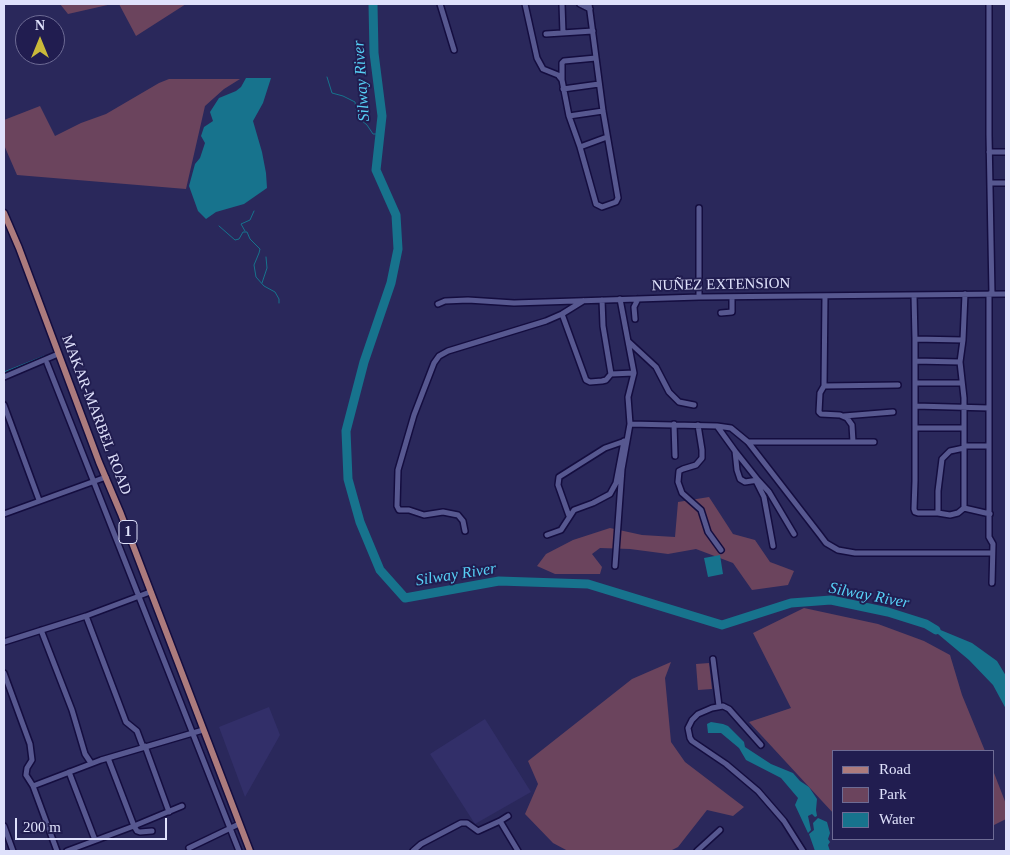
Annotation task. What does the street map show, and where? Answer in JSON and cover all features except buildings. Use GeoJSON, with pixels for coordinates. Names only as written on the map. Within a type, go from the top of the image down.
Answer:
{"type":"FeatureCollection","features":[{"type":"Feature","properties":{"kind":"main road","name":"MAKAR-MARBEL ROAD"},"geometry":{"type":"LineString","coordinates":[[4,213],[250,851]]}},
{"type":"Feature","properties":{"kind":"street"},"geometry":{"type":"LineString","coordinates":[[440,4],[454,50]]}},
{"type":"Feature","properties":{"kind":"street"},"geometry":{"type":"LineString","coordinates":[[525,4],[539,63],[543,69],[558,75],[562,80]]}},
{"type":"Feature","properties":{"kind":"street"},"geometry":{"type":"LineString","coordinates":[[562,4],[563,33]]}},
{"type":"Feature","properties":{"kind":"street"},"geometry":{"type":"LineString","coordinates":[[580,4],[589,6],[593,31],[603,111],[618,198],[616,202],[602,206],[597,205],[569,116],[562,80],[562,64],[564,61],[596,58]]}},
{"type":"Feature","properties":{"kind":"street"},"geometry":{"type":"LineString","coordinates":[[989,4],[989,537],[993,544],[992,583]]}},
{"type":"Feature","properties":{"kind":"street"},"geometry":{"type":"LineString","coordinates":[[546,34],[593,31]]}},
{"type":"Feature","properties":{"kind":"street"},"geometry":{"type":"LineString","coordinates":[[563,89],[599,84]]}},
{"type":"Feature","properties":{"kind":"street"},"geometry":{"type":"LineString","coordinates":[[569,116],[603,111]]}},
{"type":"Feature","properties":{"kind":"street"},"geometry":{"type":"LineString","coordinates":[[580,147],[607,137]]}},
{"type":"Feature","properties":{"kind":"street"},"geometry":{"type":"LineString","coordinates":[[989,152],[1006,152]]}},
{"type":"Feature","properties":{"kind":"street"},"geometry":{"type":"LineString","coordinates":[[990,183],[1006,183]]}},
{"type":"Feature","properties":{"kind":"street"},"geometry":{"type":"LineString","coordinates":[[698,297],[699,208]]}},
{"type":"Feature","properties":{"kind":"street"},"geometry":{"type":"LineString","coordinates":[[964,508],[964,406],[960,362],[965,294]]}},
{"type":"Feature","properties":{"kind":"street","name":"NUÑEZ EXTENSION"},"geometry":{"type":"LineString","coordinates":[[438,304],[445,301],[468,300],[514,303],[698,297],[1006,294]]}},
{"type":"Feature","properties":{"kind":"street"},"geometry":{"type":"LineString","coordinates":[[914,295],[916,339],[914,511],[918,514],[956,514],[964,508],[990,514]]}},
{"type":"Feature","properties":{"kind":"street"},"geometry":{"type":"LineString","coordinates":[[825,296],[824,386],[820,392],[819,412],[821,414],[843,416],[894,412]]}},
{"type":"Feature","properties":{"kind":"street"},"geometry":{"type":"LineString","coordinates":[[721,313],[732,312],[732,297]]}},
{"type":"Feature","properties":{"kind":"street"},"geometry":{"type":"LineString","coordinates":[[547,535],[561,530],[574,510],[602,499],[614,488],[630,424],[628,397],[634,373],[620,299]]}},
{"type":"Feature","properties":{"kind":"street"},"geometry":{"type":"LineString","coordinates":[[635,319],[634,307],[638,299]]}},
{"type":"Feature","properties":{"kind":"street"},"geometry":{"type":"LineString","coordinates":[[465,531],[463,521],[458,515],[443,512],[424,515],[412,510],[399,510],[397,506],[398,470],[414,415],[431,369],[439,356],[546,321],[585,300]]}},
{"type":"Feature","properties":{"kind":"street"},"geometry":{"type":"LineString","coordinates":[[602,300],[603,326],[611,374]]}},
{"type":"Feature","properties":{"kind":"street"},"geometry":{"type":"LineString","coordinates":[[562,314],[586,380],[590,382],[602,381],[606,380],[611,374],[634,373]]}},
{"type":"Feature","properties":{"kind":"street"},"geometry":{"type":"LineString","coordinates":[[916,339],[963,340]]}},
{"type":"Feature","properties":{"kind":"street"},"geometry":{"type":"LineString","coordinates":[[628,341],[656,367],[669,392],[678,402],[694,405]]}},
{"type":"Feature","properties":{"kind":"street"},"geometry":{"type":"LineString","coordinates":[[4,377],[58,354]]}},
{"type":"Feature","properties":{"kind":"street"},"geometry":{"type":"LineString","coordinates":[[916,361],[960,362]]}},
{"type":"Feature","properties":{"kind":"street"},"geometry":{"type":"LineString","coordinates":[[47,363],[92,482],[239,851]]}},
{"type":"Feature","properties":{"kind":"street"},"geometry":{"type":"LineString","coordinates":[[915,383],[962,383]]}},
{"type":"Feature","properties":{"kind":"street"},"geometry":{"type":"LineString","coordinates":[[824,386],[834,388],[898,385]]}},
{"type":"Feature","properties":{"kind":"street"},"geometry":{"type":"LineString","coordinates":[[4,405],[40,500]]}},
{"type":"Feature","properties":{"kind":"street"},"geometry":{"type":"LineString","coordinates":[[915,406],[989,408]]}},
{"type":"Feature","properties":{"kind":"street"},"geometry":{"type":"LineString","coordinates":[[843,416],[852,423],[853,442]]}},
{"type":"Feature","properties":{"kind":"street"},"geometry":{"type":"LineString","coordinates":[[630,424],[674,424],[731,428],[748,442],[826,543],[838,550],[855,553],[992,553]]}},
{"type":"Feature","properties":{"kind":"street"},"geometry":{"type":"LineString","coordinates":[[674,424],[674,456]]}},
{"type":"Feature","properties":{"kind":"street"},"geometry":{"type":"LineString","coordinates":[[698,425],[702,458],[696,466],[680,471],[678,482],[682,492],[701,510],[708,532],[722,550]]}},
{"type":"Feature","properties":{"kind":"street"},"geometry":{"type":"LineString","coordinates":[[717,426],[757,480],[769,492],[794,534]]}},
{"type":"Feature","properties":{"kind":"street"},"geometry":{"type":"LineString","coordinates":[[915,428],[963,428]]}},
{"type":"Feature","properties":{"kind":"street"},"geometry":{"type":"LineString","coordinates":[[569,516],[558,485],[559,477],[605,448],[626,441]]}},
{"type":"Feature","properties":{"kind":"street"},"geometry":{"type":"LineString","coordinates":[[614,566],[620,485],[626,441]]}},
{"type":"Feature","properties":{"kind":"street"},"geometry":{"type":"LineString","coordinates":[[748,442],[874,442]]}},
{"type":"Feature","properties":{"kind":"street"},"geometry":{"type":"LineString","coordinates":[[938,513],[938,491],[942,459],[950,451],[964,447],[989,446]]}},
{"type":"Feature","properties":{"kind":"street"},"geometry":{"type":"LineString","coordinates":[[735,451],[740,479],[744,482],[757,480]]}},
{"type":"Feature","properties":{"kind":"street"},"geometry":{"type":"LineString","coordinates":[[4,514],[106,478]]}},
{"type":"Feature","properties":{"kind":"street"},"geometry":{"type":"LineString","coordinates":[[757,480],[764,498],[774,546]]}},
{"type":"Feature","properties":{"kind":"street"},"geometry":{"type":"LineString","coordinates":[[4,642],[86,616],[150,592]]}},
{"type":"Feature","properties":{"kind":"street"},"geometry":{"type":"LineString","coordinates":[[86,616],[126,722],[137,731],[169,812]]}},
{"type":"Feature","properties":{"kind":"street"},"geometry":{"type":"LineString","coordinates":[[41,630],[72,710],[85,754],[91,763]]}},
{"type":"Feature","properties":{"kind":"street"},"geometry":{"type":"LineString","coordinates":[[713,659],[719,706]]}},
{"type":"Feature","properties":{"kind":"street"},"geometry":{"type":"LineString","coordinates":[[4,673],[30,744],[32,760],[26,772],[58,851]]}},
{"type":"Feature","properties":{"kind":"street"},"geometry":{"type":"LineString","coordinates":[[761,745],[729,709],[723,706],[707,709],[692,720],[688,728],[690,738],[726,764],[758,792],[784,821],[803,851]]}},
{"type":"Feature","properties":{"kind":"street"},"geometry":{"type":"LineString","coordinates":[[32,786],[91,763],[203,730]]}},
{"type":"Feature","properties":{"kind":"street"},"geometry":{"type":"LineString","coordinates":[[108,758],[137,831],[152,831]]}},
{"type":"Feature","properties":{"kind":"street"},"geometry":{"type":"LineString","coordinates":[[69,772],[96,840]]}},
{"type":"Feature","properties":{"kind":"street"},"geometry":{"type":"LineString","coordinates":[[67,851],[182,806]]}},
{"type":"Feature","properties":{"kind":"street"},"geometry":{"type":"LineString","coordinates":[[413,851],[421,844],[461,823],[467,823],[478,831],[508,816]]}},
{"type":"Feature","properties":{"kind":"street"},"geometry":{"type":"LineString","coordinates":[[500,821],[518,851]]}},
{"type":"Feature","properties":{"kind":"street"},"geometry":{"type":"LineString","coordinates":[[188,848],[239,824]]}},
{"type":"Feature","properties":{"kind":"street"},"geometry":{"type":"LineString","coordinates":[[4,826],[6,839],[13,851]]}},
{"type":"Feature","properties":{"kind":"street"},"geometry":{"type":"LineString","coordinates":[[697,851],[720,830]]}},
{"type":"Feature","properties":{"kind":"shaded area"},"geometry":{"type":"Polygon","coordinates":[[[269,707],[280,735],[245,797],[219,727],[269,707]]]}},
{"type":"Feature","properties":{"kind":"shaded area"},"geometry":{"type":"Polygon","coordinates":[[[485,719],[531,792],[475,824],[430,754],[485,719]]]}},
{"type":"Feature","properties":{"kind":"green space"},"geometry":{"type":"Polygon","coordinates":[[[60,4],[112,4],[68,14],[60,4]]]}},
{"type":"Feature","properties":{"kind":"green space"},"geometry":{"type":"Polygon","coordinates":[[[119,4],[186,4],[136,36],[119,4]]]}},
{"type":"Feature","properties":{"kind":"green space"},"geometry":{"type":"Polygon","coordinates":[[[169,79],[240,79],[224,89],[205,106],[186,189],[17,175],[4,145],[4,120],[40,106],[55,136],[81,123],[106,114],[169,79]]]}},
{"type":"Feature","properties":{"kind":"green space"},"geometry":{"type":"Polygon","coordinates":[[[709,497],[733,534],[755,540],[770,562],[794,571],[788,585],[752,590],[733,563],[696,549],[668,554],[630,549],[600,548],[592,554],[602,567],[600,574],[555,574],[537,566],[546,554],[573,540],[610,528],[642,535],[675,537],[678,502],[709,497]]]}},
{"type":"Feature","properties":{"kind":"green space"},"geometry":{"type":"Polygon","coordinates":[[[804,608],[878,624],[924,641],[950,655],[962,695],[985,750],[832,750],[832,812],[749,722],[791,708],[753,633],[804,608]]]}},
{"type":"Feature","properties":{"kind":"green space"},"geometry":{"type":"Polygon","coordinates":[[[671,662],[665,678],[671,742],[685,762],[744,807],[733,816],[707,810],[678,847],[670,851],[568,851],[553,843],[525,814],[538,784],[528,761],[632,679],[671,662]]]}},
{"type":"Feature","properties":{"kind":"green space"},"geometry":{"type":"Polygon","coordinates":[[[709,663],[712,689],[698,690],[696,664],[709,663]]]}},
{"type":"Feature","properties":{"kind":"green space"},"geometry":{"type":"Polygon","coordinates":[[[995,776],[1006,804],[1006,819],[995,824],[995,776]]]}},
{"type":"Feature","properties":{"kind":"water"},"geometry":{"type":"Polygon","coordinates":[[[246,78],[271,78],[263,103],[253,121],[262,152],[267,188],[244,204],[216,212],[206,219],[198,211],[189,186],[195,164],[200,158],[205,143],[201,136],[204,127],[213,121],[210,112],[219,98],[236,91],[241,87],[246,78]]]}},
{"type":"Feature","properties":{"kind":"water"},"geometry":{"type":"Polygon","coordinates":[[[720,555],[723,574],[708,577],[704,558],[720,555]]]}},
{"type":"Feature","properties":{"kind":"water"},"geometry":{"type":"Polygon","coordinates":[[[926,624],[972,643],[997,661],[1006,676],[1006,709],[993,685],[969,660],[926,624]]]}},
{"type":"Feature","properties":{"kind":"water"},"geometry":{"type":"Polygon","coordinates":[[[711,722],[728,726],[744,742],[745,747],[771,764],[793,773],[809,787],[817,799],[817,816],[815,817],[812,814],[808,816],[811,830],[808,833],[795,805],[798,798],[781,778],[746,760],[739,748],[721,733],[708,733],[707,724],[711,722]]]}},
{"type":"Feature","properties":{"kind":"water"},"geometry":{"type":"Polygon","coordinates":[[[818,818],[827,822],[830,833],[828,845],[830,851],[815,851],[809,834],[814,830],[813,823],[818,818]]]}},
{"type":"Feature","properties":{"kind":"waterway","name":"Silway River"},"geometry":{"type":"LineString","coordinates":[[373,4],[374,53],[382,116],[376,170],[396,215],[398,249],[391,283],[364,362],[346,431],[348,479],[360,522],[380,570],[405,598],[499,581],[588,584],[722,625],[791,603],[831,600],[888,612],[926,624],[936,630]]}},
{"type":"Feature","properties":{"kind":"waterway"},"geometry":{"type":"LineString","coordinates":[[327,77],[332,93],[355,102],[361,120],[373,134],[383,134]]}},
{"type":"Feature","properties":{"kind":"waterway"},"geometry":{"type":"LineString","coordinates":[[245,231],[241,224],[250,220],[254,211]]}},
{"type":"Feature","properties":{"kind":"waterway"},"geometry":{"type":"LineString","coordinates":[[219,226],[235,240],[239,239],[243,232],[247,232],[250,239],[260,249],[254,265],[256,277],[264,286],[275,292],[279,303]]}},
{"type":"Feature","properties":{"kind":"waterway"},"geometry":{"type":"LineString","coordinates":[[262,283],[267,268],[266,257]]}},
{"type":"Feature","properties":{"kind":"waterway"},"geometry":{"type":"LineString","coordinates":[[4,372],[44,356]]}}]}
